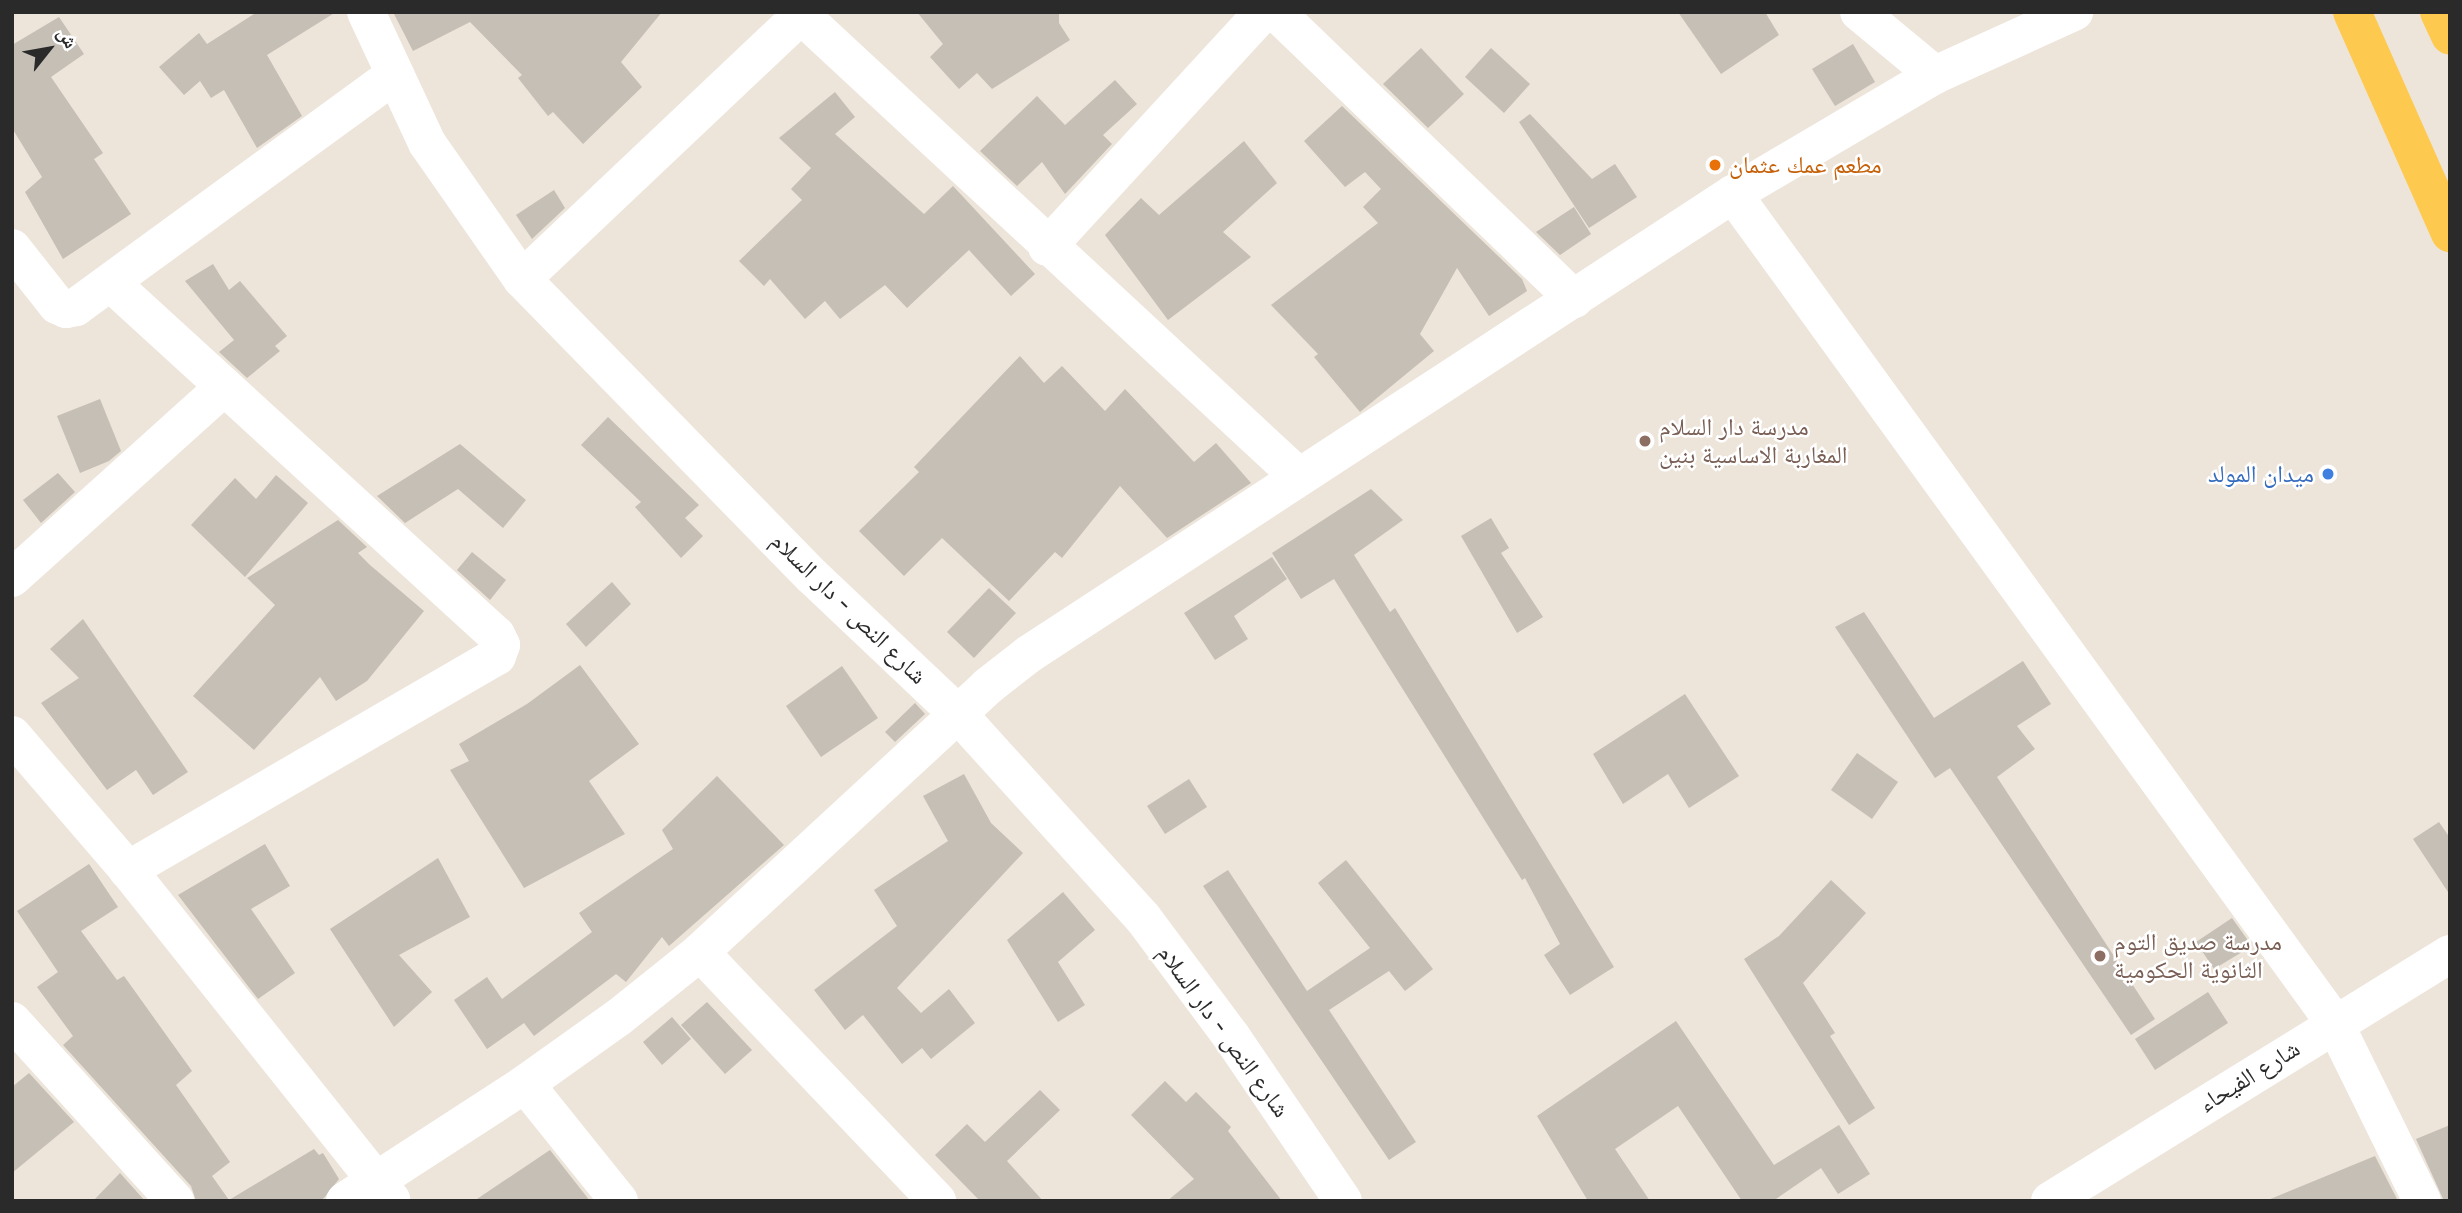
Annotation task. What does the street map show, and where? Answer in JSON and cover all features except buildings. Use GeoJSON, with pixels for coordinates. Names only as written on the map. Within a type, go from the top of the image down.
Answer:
{"type":"FeatureCollection","features":[{"type":"Feature","properties":{"kind":"main road"},"geometry":{"type":"LineString","coordinates":[[2352,12],[2450,233]]}},
{"type":"Feature","properties":{"kind":"main road"},"geometry":{"type":"LineString","coordinates":[[2439,12],[2450,36]]}},
{"type":"Feature","properties":{"kind":"street","name":"شارع النص - دار السلام"},"geometry":{"type":"LineString","coordinates":[[366,12],[393,76],[463,200],[522,279],[812,576],[958,714],[1143,918],[1231,1036],[1343,1201]]}},
{"type":"Feature","properties":{"kind":"street"},"geometry":{"type":"LineString","coordinates":[[1047,247],[1264,12]]}},
{"type":"Feature","properties":{"kind":"street"},"geometry":{"type":"LineString","coordinates":[[1276,12],[1574,299]]}},
{"type":"Feature","properties":{"kind":"street"},"geometry":{"type":"LineString","coordinates":[[1859,12],[1935,75]]}},
{"type":"Feature","properties":{"kind":"street"},"geometry":{"type":"LineString","coordinates":[[522,279],[802,13],[1047,247],[1299,477]]}},
{"type":"Feature","properties":{"kind":"street"},"geometry":{"type":"LineString","coordinates":[[12,734],[128,870],[370,1194],[525,1084],[700,952],[958,714],[1029,654],[1732,194],[1935,75],[2068,14]]}},
{"type":"Feature","properties":{"kind":"street"},"geometry":{"type":"LineString","coordinates":[[12,248],[57,305],[66,309],[76,307],[393,76]]}},
{"type":"Feature","properties":{"kind":"street"},"geometry":{"type":"LineString","coordinates":[[1732,194],[2334,1022],[2422,1201]]}},
{"type":"Feature","properties":{"kind":"street"},"geometry":{"type":"LineString","coordinates":[[111,283],[496,635],[501,645],[497,656],[128,870]]}},
{"type":"Feature","properties":{"kind":"street"},"geometry":{"type":"LineString","coordinates":[[12,578],[223,388]]}},
{"type":"Feature","properties":{"kind":"street"},"geometry":{"type":"LineString","coordinates":[[700,952],[937,1201]]}},
{"type":"Feature","properties":{"kind":"street","name":"شارع الفيحاء"},"geometry":{"type":"LineString","coordinates":[[2057,1199],[2334,1022],[2450,954]]}},
{"type":"Feature","properties":{"kind":"street"},"geometry":{"type":"LineString","coordinates":[[12,1021],[175,1201]]}},
{"type":"Feature","properties":{"kind":"street"},"geometry":{"type":"LineString","coordinates":[[525,1084],[619,1201]]}},
{"type":"Feature","properties":{"kind":"place","name":"مطعم عمك عثمان"},"geometry":{"type":"Point","coordinates":[1715,165]}},
{"type":"Feature","properties":{"kind":"place","name":"مدرسة دار السلام المغاربة الاساسية بنين"},"geometry":{"type":"Point","coordinates":[1645,441]}},
{"type":"Feature","properties":{"kind":"place","name":"ميدان المولد"},"geometry":{"type":"Point","coordinates":[2328,474]}},
{"type":"Feature","properties":{"kind":"place","name":"مدرسة صديق التوم الثانوية الحكومية"},"geometry":{"type":"Point","coordinates":[2100,956]}}]}
